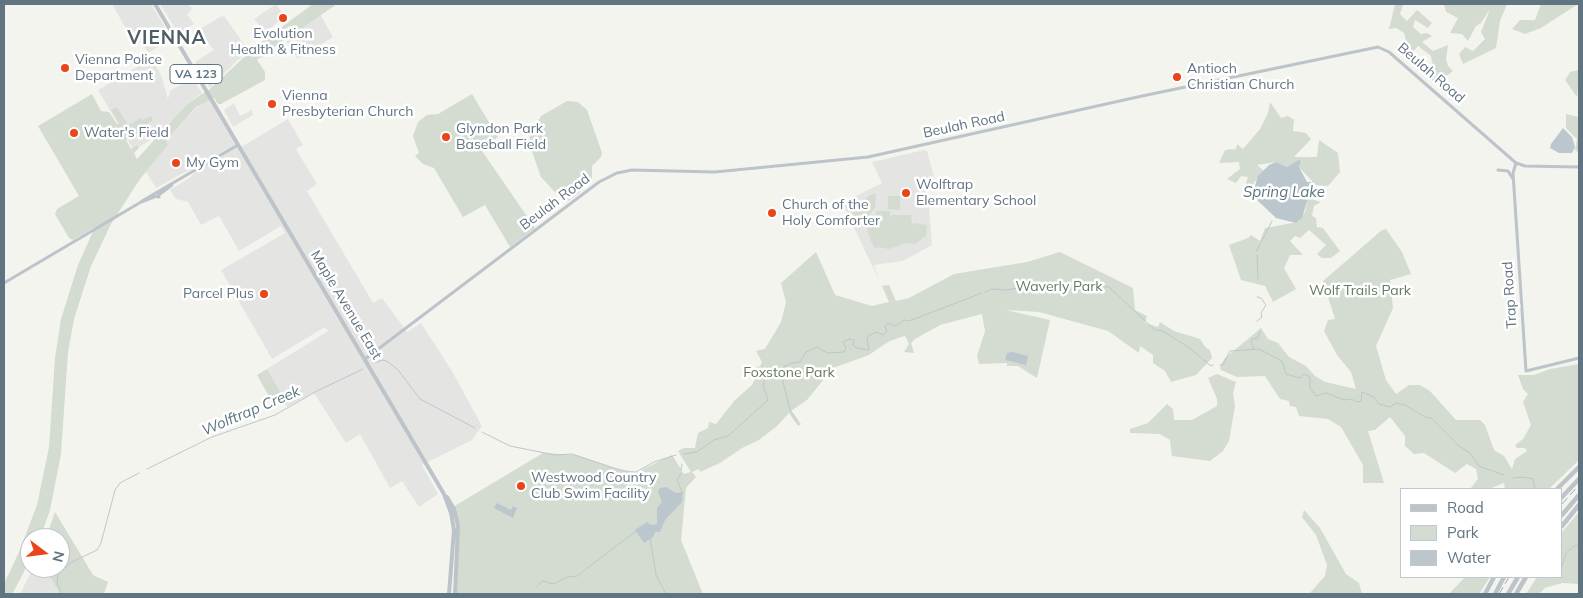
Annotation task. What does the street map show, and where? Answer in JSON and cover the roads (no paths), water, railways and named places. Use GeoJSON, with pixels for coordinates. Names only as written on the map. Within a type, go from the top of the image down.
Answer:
{"type":"FeatureCollection","features":[{"type":"Feature","properties":{"kind":"highway"},"geometry":{"type":"LineString","coordinates":[[1558,488],[1579,467]]}},
{"type":"Feature","properties":{"kind":"highway"},"geometry":{"type":"LineString","coordinates":[[1563,497],[1579,479]]}},
{"type":"Feature","properties":{"kind":"highway"},"geometry":{"type":"LineString","coordinates":[[1563,513],[1579,495]]}},
{"type":"Feature","properties":{"kind":"highway"},"geometry":{"type":"LineString","coordinates":[[1563,525],[1579,506]]}},
{"type":"Feature","properties":{"kind":"highway"},"geometry":{"type":"LineString","coordinates":[[1485,594],[1493,578]]}},
{"type":"Feature","properties":{"kind":"highway"},"geometry":{"type":"LineString","coordinates":[[1495,594],[1503,578]]}},
{"type":"Feature","properties":{"kind":"highway"},"geometry":{"type":"LineString","coordinates":[[1508,594],[1517,578]]}},
{"type":"Feature","properties":{"kind":"highway"},"geometry":{"type":"LineString","coordinates":[[1516,594],[1525,578]]}},
{"type":"Feature","properties":{"kind":"main road","name":"Maple Avenue East"},"geometry":{"type":"LineString","coordinates":[[155,4],[444,494],[451,513],[454,530],[449,594]]}},
{"type":"Feature","properties":{"kind":"main road","name":"Beulah Road"},"geometry":{"type":"LineString","coordinates":[[365,359],[611,175],[632,170],[714,172],[824,162],[893,152],[1149,94],[1382,47],[1516,163]]}},
{"type":"Feature","properties":{"kind":"main road"},"geometry":{"type":"LineString","coordinates":[[4,283],[238,145]]}},
{"type":"Feature","properties":{"kind":"main road"},"geometry":{"type":"LineString","coordinates":[[1516,163],[1525,166],[1579,168]]}},
{"type":"Feature","properties":{"kind":"main road","name":"Trap Road"},"geometry":{"type":"LineString","coordinates":[[1516,163],[1514,179],[1526,371],[1579,358]]}},
{"type":"Feature","properties":{"kind":"main road"},"geometry":{"type":"LineString","coordinates":[[1498,170],[1508,171],[1514,179]]}},
{"type":"Feature","properties":{"kind":"main road","name":"VA 123"},"geometry":{"type":"LineString","coordinates":[[444,494],[451,504],[458,526],[455,594]]}},
{"type":"Feature","properties":{"kind":"water"},"geometry":{"type":"Polygon","coordinates":[[[1563,128],[1572,137],[1575,147],[1572,153],[1559,153],[1550,148],[1563,128]]]}},
{"type":"Feature","properties":{"kind":"water","name":"Spring Lake"},"geometry":{"type":"Polygon","coordinates":[[[1299,160],[1301,161],[1299,167],[1307,182],[1313,182],[1302,218],[1296,223],[1276,218],[1258,201],[1254,189],[1258,176],[1269,165],[1276,162],[1287,167],[1299,160]]]}},
{"type":"Feature","properties":{"kind":"water"},"geometry":{"type":"Polygon","coordinates":[[[1012,352],[1028,356],[1026,365],[1005,360],[1007,353],[1012,352]]]}},
{"type":"Feature","properties":{"kind":"water"},"geometry":{"type":"Polygon","coordinates":[[[666,487],[676,493],[683,492],[682,502],[665,520],[660,532],[655,532],[653,537],[644,543],[635,530],[647,522],[651,525],[657,524],[657,508],[662,502],[658,492],[660,488],[666,487]]]}},
{"type":"Feature","properties":{"kind":"water"},"geometry":{"type":"Polygon","coordinates":[[[497,503],[511,510],[513,506],[517,508],[513,518],[494,508],[497,503]]]}},
{"type":"Feature","properties":{"kind":"waterway"},"geometry":{"type":"LineString","coordinates":[[1256,252],[1272,221]]}},
{"type":"Feature","properties":{"kind":"waterway"},"geometry":{"type":"LineString","coordinates":[[1257,255],[1258,279]]}},
{"type":"Feature","properties":{"kind":"waterway","name":"Wolftrap Creek"},"geometry":{"type":"LineString","coordinates":[[985,292],[992,289],[1006,290],[1059,282],[1063,284]]}},
{"type":"Feature","properties":{"kind":"waterway","name":"Wolftrap Creek"},"geometry":{"type":"LineString","coordinates":[[1067,284],[1109,287],[1155,330],[1163,331],[1188,347],[1211,366],[1213,365]]}},
{"type":"Feature","properties":{"kind":"waterway","name":"Wolftrap Creek"},"geometry":{"type":"LineString","coordinates":[[684,454],[697,452],[714,440],[728,436],[768,400],[763,385],[766,377],[791,363],[800,362],[806,352],[817,347],[827,353],[844,352],[846,348],[843,342],[849,339],[854,340],[853,345],[857,348],[869,350],[867,339],[869,335],[877,332],[883,335],[887,331],[885,327],[888,323],[896,326],[904,320],[909,321],[982,293]]}},
{"type":"Feature","properties":{"kind":"waterway"},"geometry":{"type":"LineString","coordinates":[[1257,297],[1261,298],[1266,305],[1261,313],[1262,317],[1257,321]]}},
{"type":"Feature","properties":{"kind":"waterway"},"geometry":{"type":"LineString","coordinates":[[1254,349],[1251,342],[1252,339],[1258,338],[1260,331]]}},
{"type":"Feature","properties":{"kind":"waterway","name":"Wolftrap Creek"},"geometry":{"type":"LineString","coordinates":[[1220,365],[1223,365],[1230,351],[1259,349],[1282,361],[1286,374],[1300,378],[1304,374],[1310,377],[1310,388],[1316,396],[1326,393],[1344,400],[1351,399],[1357,402],[1361,401],[1362,392],[1374,397],[1379,404],[1390,407],[1396,403],[1405,405],[1425,417],[1431,418],[1459,446],[1470,453],[1479,466],[1504,475]]}},
{"type":"Feature","properties":{"kind":"waterway","name":"Wolftrap Creek"},"geometry":{"type":"LineString","coordinates":[[374,363],[383,360],[388,362],[398,370],[420,399],[475,428]]}},
{"type":"Feature","properties":{"kind":"waterway","name":"Wolftrap Creek"},"geometry":{"type":"LineString","coordinates":[[147,469],[212,437],[275,415],[317,391],[363,369]]}},
{"type":"Feature","properties":{"kind":"waterway"},"geometry":{"type":"LineString","coordinates":[[780,370],[790,410],[797,420]]}},
{"type":"Feature","properties":{"kind":"waterway","name":"Wolftrap Creek"},"geometry":{"type":"LineString","coordinates":[[482,432],[510,446],[555,455],[572,454],[626,472],[636,472],[654,462],[676,455]]}},
{"type":"Feature","properties":{"kind":"waterway"},"geometry":{"type":"LineString","coordinates":[[681,470],[682,464]]}},
{"type":"Feature","properties":{"kind":"waterway","name":"Wolftrap Creek"},"geometry":{"type":"LineString","coordinates":[[62,594],[57,584],[58,574],[72,562],[97,550],[101,543],[115,490],[120,483],[139,473]]}},
{"type":"Feature","properties":{"kind":"waterway"},"geometry":{"type":"LineString","coordinates":[[681,474],[677,480],[682,492]]}},
{"type":"Feature","properties":{"kind":"waterway","name":"Wolftrap Creek"},"geometry":{"type":"LineString","coordinates":[[1513,478],[1533,479],[1535,488]]}},
{"type":"Feature","properties":{"kind":"waterway"},"geometry":{"type":"LineString","coordinates":[[536,587],[543,581],[553,584],[567,577],[577,576],[636,531]]}},
{"type":"Feature","properties":{"kind":"waterway"},"geometry":{"type":"LineString","coordinates":[[650,538],[656,575],[666,594]]}},
{"type":"Feature","properties":{"kind":"waterway","name":"Wolftrap Creek"},"geometry":{"type":"LineString","coordinates":[[1563,563],[1566,553],[1574,546],[1579,546]]}},
{"type":"Feature","properties":{"kind":"railway"},"geometry":{"type":"LineString","coordinates":[[1563,503],[1579,485]]}},
{"type":"Feature","properties":{"kind":"railway"},"geometry":{"type":"LineString","coordinates":[[1499,594],[1508,578]]}},
{"type":"Feature","properties":{"kind":"place","name":"Evolution Health & Fitness"},"geometry":{"type":"Point","coordinates":[283,18]}},
{"type":"Feature","properties":{"kind":"place","name":"Vienna Police Department"},"geometry":{"type":"Point","coordinates":[65,68]}},
{"type":"Feature","properties":{"kind":"place","name":"Antioch Christian Church"},"geometry":{"type":"Point","coordinates":[1177,77]}},
{"type":"Feature","properties":{"kind":"place","name":"Vienna Presbyterian Church"},"geometry":{"type":"Point","coordinates":[272,104]}},
{"type":"Feature","properties":{"kind":"place","name":"Water's Field"},"geometry":{"type":"Point","coordinates":[74,133]}},
{"type":"Feature","properties":{"kind":"place","name":"Glyndon Park Baseball Field"},"geometry":{"type":"Point","coordinates":[446,137]}},
{"type":"Feature","properties":{"kind":"place","name":"My Gym"},"geometry":{"type":"Point","coordinates":[176,163]}},
{"type":"Feature","properties":{"kind":"place","name":"Wolftrap Elementary School"},"geometry":{"type":"Point","coordinates":[906,193]}},
{"type":"Feature","properties":{"kind":"place","name":"Church of the Holy Comforter"},"geometry":{"type":"Point","coordinates":[772,213]}},
{"type":"Feature","properties":{"kind":"place","name":"Parcel Plus"},"geometry":{"type":"Point","coordinates":[264,294]}},
{"type":"Feature","properties":{"kind":"place","name":"Westwood Country Club Swim Facility"},"geometry":{"type":"Point","coordinates":[521,486]}},
{"type":"Feature","properties":{"kind":"district","name":"VIENNA"},"geometry":{"type":"Point","coordinates":[167,38]}},
{"type":"Feature","properties":{"kind":"park label","name":"Waverly Park"},"geometry":{"type":"Point","coordinates":[1059,287]}},
{"type":"Feature","properties":{"kind":"park label","name":"Wolf Trails Park"},"geometry":{"type":"Point","coordinates":[1360,291]}},
{"type":"Feature","properties":{"kind":"park label","name":"Foxstone Park"},"geometry":{"type":"Point","coordinates":[789,373]}}]}
